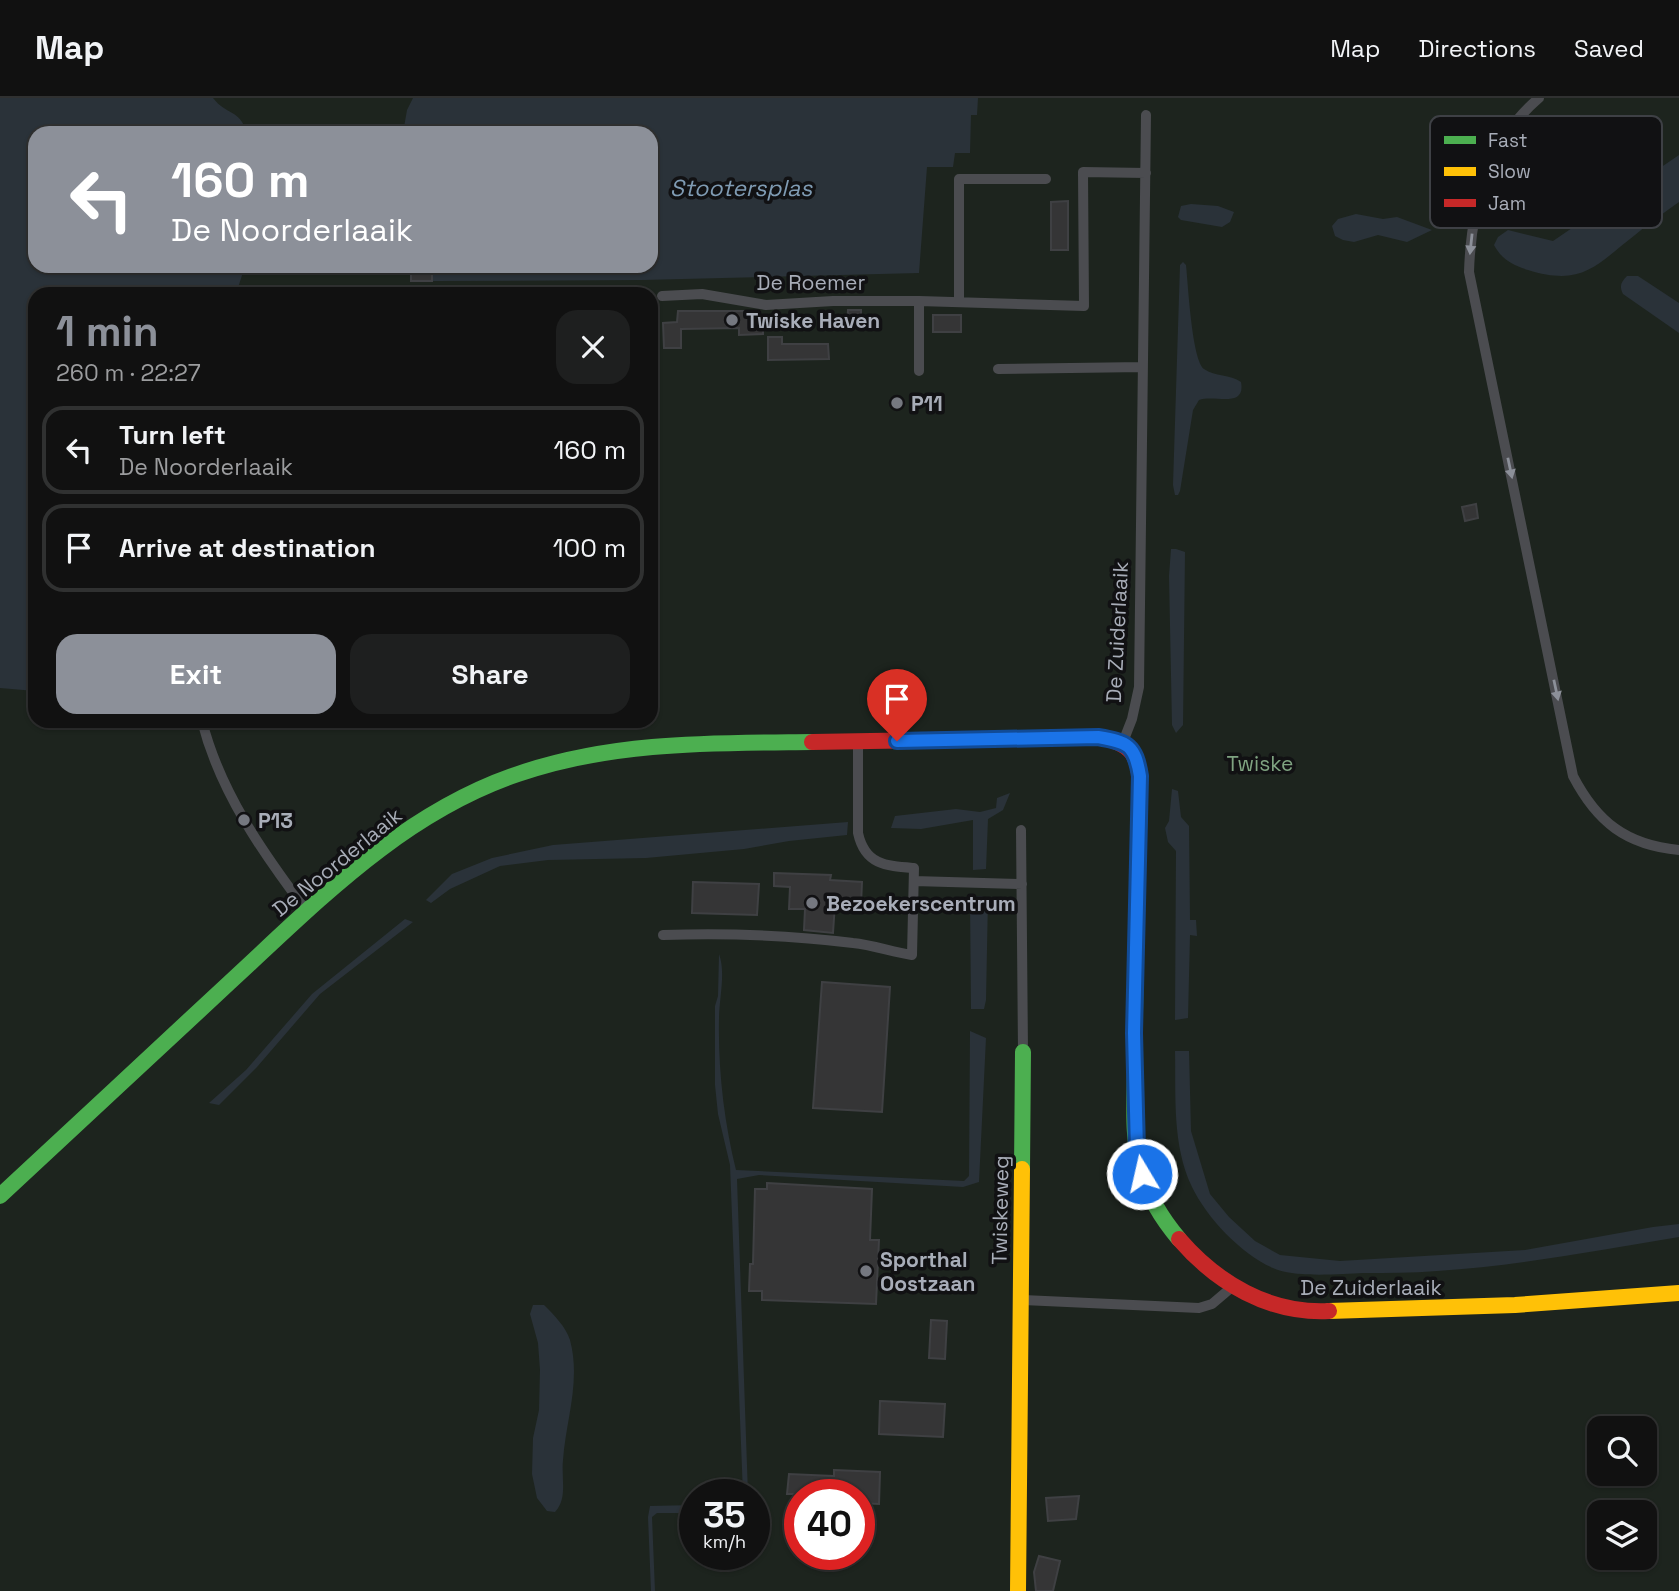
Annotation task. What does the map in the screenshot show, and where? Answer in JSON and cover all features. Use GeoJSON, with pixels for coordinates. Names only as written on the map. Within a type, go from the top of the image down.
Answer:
{"type":"FeatureCollection","features":[{"type":"Feature","properties":{"kind":"street","name":"De Noorderlaaik"},"geometry":{"type":"LineString","coordinates":[[0,1196],[349,873],[435,811],[468,794],[547,764],[584,755],[677,744],[1098,737],[1123,742]]}},
{"type":"Feature","properties":{"kind":"street","name":"De Zuiderlaaik"},"geometry":{"type":"LineString","coordinates":[[1123,742],[1136,756],[1140,776],[1134,1033],[1137,1150],[1142,1174],[1166,1222],[1188,1248],[1233,1286],[1262,1301],[1315,1311],[1514,1305],[1679,1293]]}},
{"type":"Feature","properties":{"kind":"street","name":"Twiskeweg"},"geometry":{"type":"LineString","coordinates":[[1018,1591],[1023,1052]]}},
{"type":"Feature","properties":{"kind":"lane"},"geometry":{"type":"LineString","coordinates":[[1520,116],[1539,98]]}},
{"type":"Feature","properties":{"kind":"lane","name":"De Zuiderlaaik"},"geometry":{"type":"LineString","coordinates":[[1123,742],[1132,719],[1139,687],[1146,115]]}},
{"type":"Feature","properties":{"kind":"lane","name":"De Roemer"},"geometry":{"type":"LineString","coordinates":[[662,296],[702,294],[766,305],[833,301],[919,301],[1084,306],[1083,172],[1146,173]]}},
{"type":"Feature","properties":{"kind":"lane"},"geometry":{"type":"LineString","coordinates":[[959,302],[959,179],[1046,179]]}},
{"type":"Feature","properties":{"kind":"lane"},"geometry":{"type":"LineString","coordinates":[[1473,228],[1469,272],[1573,776],[1586,801],[1601,818],[1618,831],[1641,842],[1679,850]]}},
{"type":"Feature","properties":{"kind":"lane"},"geometry":{"type":"LineString","coordinates":[[919,301],[919,371]]}},
{"type":"Feature","properties":{"kind":"lane"},"geometry":{"type":"LineString","coordinates":[[998,369],[1143,368]]}},
{"type":"Feature","properties":{"kind":"lane"},"geometry":{"type":"LineString","coordinates":[[204,728],[228,788],[259,847],[306,911]]}},
{"type":"Feature","properties":{"kind":"lane"},"geometry":{"type":"LineString","coordinates":[[663,934],[800,938],[856,943],[912,955],[914,868],[875,861],[865,853],[861,845],[858,833],[858,741]]}},
{"type":"Feature","properties":{"kind":"lane","name":"Twiskeweg"},"geometry":{"type":"LineString","coordinates":[[1021,830],[1023,1052]]}},
{"type":"Feature","properties":{"kind":"lane"},"geometry":{"type":"LineString","coordinates":[[914,881],[1022,884]]}},
{"type":"Feature","properties":{"kind":"lane"},"geometry":{"type":"LineString","coordinates":[[1020,1300],[1199,1308],[1212,1304],[1233,1286]]}},
{"type":"Feature","properties":{"kind":"green space","name":"Twiske"},"geometry":{"type":"Polygon","coordinates":[[[0,98],[1679,98],[1679,1591],[0,1591],[0,98]]]}},
{"type":"Feature","properties":{"kind":"water"},"geometry":{"type":"Polygon","coordinates":[[[0,98],[213,98],[244,126],[28,126],[28,273],[243,273],[238,287],[28,287],[28,690],[0,688],[0,98]]]}},
{"type":"Feature","properties":{"kind":"water","name":"Stootersplas"},"geometry":{"type":"Polygon","coordinates":[[[413,98],[978,98],[977,115],[971,115],[970,153],[955,153],[953,167],[927,167],[919,273],[642,280],[432,281],[432,273],[658,273],[658,126],[404,126],[407,110],[413,98]]]}},
{"type":"Feature","properties":{"kind":"water"},"geometry":{"type":"Polygon","coordinates":[[[1679,155],[1679,202],[1662,214],[1662,167],[1679,155]]]}},
{"type":"Feature","properties":{"kind":"water"},"geometry":{"type":"Polygon","coordinates":[[[1181,206],[1218,206],[1234,212],[1230,222],[1222,227],[1181,220],[1178,217],[1181,206]]]}},
{"type":"Feature","properties":{"kind":"water"},"geometry":{"type":"Polygon","coordinates":[[[1356,214],[1383,219],[1397,217],[1432,230],[1407,242],[1378,235],[1354,242],[1335,236],[1332,226],[1338,219],[1356,214]]]}},
{"type":"Feature","properties":{"kind":"water"},"geometry":{"type":"Polygon","coordinates":[[[1572,228],[1644,228],[1599,264],[1576,274],[1562,276],[1547,275],[1517,266],[1501,255],[1494,245],[1498,237],[1508,230],[1553,241],[1572,228]]]}},
{"type":"Feature","properties":{"kind":"water"},"geometry":{"type":"Polygon","coordinates":[[[1183,262],[1186,265],[1189,304],[1200,363],[1208,372],[1241,382],[1241,390],[1234,398],[1199,400],[1193,410],[1180,491],[1175,495],[1173,485],[1180,265],[1183,262]]]}},
{"type":"Feature","properties":{"kind":"water"},"geometry":{"type":"Polygon","coordinates":[[[1627,276],[1638,276],[1679,303],[1679,333],[1623,294],[1621,284],[1627,276]]]}},
{"type":"Feature","properties":{"kind":"water"},"geometry":{"type":"Polygon","coordinates":[[[1171,549],[1185,552],[1183,725],[1176,733],[1172,725],[1169,576],[1171,549]]]}},
{"type":"Feature","properties":{"kind":"water"},"geometry":{"type":"Polygon","coordinates":[[[1172,789],[1178,791],[1181,817],[1189,826],[1190,920],[1196,920],[1197,936],[1190,935],[1188,1018],[1175,1020],[1176,851],[1168,842],[1165,828],[1169,821],[1172,789]]]}},
{"type":"Feature","properties":{"kind":"water"},"geometry":{"type":"Polygon","coordinates":[[[1010,793],[1003,810],[988,819],[986,869],[973,870],[973,820],[921,829],[891,828],[895,816],[956,809],[980,812],[996,808],[997,798],[1010,793]]]}},
{"type":"Feature","properties":{"kind":"water"},"geometry":{"type":"Polygon","coordinates":[[[848,822],[847,835],[744,849],[646,858],[548,860],[500,866],[450,889],[431,903],[426,900],[452,874],[492,858],[553,845],[848,822]]]}},
{"type":"Feature","properties":{"kind":"water"},"geometry":{"type":"Polygon","coordinates":[[[970,898],[988,898],[986,1000],[984,1009],[971,1009],[970,898]]]}},
{"type":"Feature","properties":{"kind":"water"},"geometry":{"type":"Polygon","coordinates":[[[405,919],[413,922],[320,994],[257,1067],[219,1105],[209,1103],[246,1070],[312,994],[405,919]]]}},
{"type":"Feature","properties":{"kind":"water"},"geometry":{"type":"Polygon","coordinates":[[[719,954],[722,978],[719,1019],[721,1076],[736,1170],[964,1181],[969,1176],[970,1031],[986,1038],[979,1182],[963,1187],[759,1175],[737,1179],[747,1479],[742,1479],[730,1165],[718,1114],[715,1085],[715,1006],[718,996],[719,954]]]}},
{"type":"Feature","properties":{"kind":"water"},"geometry":{"type":"Polygon","coordinates":[[[1175,1051],[1189,1051],[1191,1131],[1210,1194],[1229,1217],[1255,1241],[1280,1255],[1340,1261],[1525,1250],[1679,1224],[1679,1237],[1467,1269],[1317,1275],[1273,1268],[1249,1254],[1226,1234],[1206,1211],[1192,1187],[1178,1137],[1175,1051]]]}},
{"type":"Feature","properties":{"kind":"water"},"geometry":{"type":"Polygon","coordinates":[[[533,1305],[544,1305],[559,1321],[568,1335],[573,1355],[573,1385],[563,1460],[563,1494],[555,1512],[547,1511],[537,1498],[532,1474],[540,1370],[538,1343],[530,1314],[533,1305]]]}},
{"type":"Feature","properties":{"kind":"water"},"geometry":{"type":"Polygon","coordinates":[[[679,1505],[679,1513],[657,1513],[652,1517],[655,1591],[651,1591],[648,1517],[650,1506],[679,1505]]]}},
{"type":"Feature","properties":{"kind":"building"},"geometry":{"type":"Polygon","coordinates":[[[1068,201],[1068,250],[1051,250],[1051,202],[1068,201]]]}},
{"type":"Feature","properties":{"kind":"building"},"geometry":{"type":"Polygon","coordinates":[[[411,273],[432,273],[432,281],[411,281],[411,273]]]}},
{"type":"Feature","properties":{"kind":"building"},"geometry":{"type":"Polygon","coordinates":[[[848,310],[861,310],[861,328],[847,328],[848,310]]]}},
{"type":"Feature","properties":{"kind":"building"},"geometry":{"type":"Polygon","coordinates":[[[678,311],[747,311],[747,318],[763,318],[763,334],[739,335],[739,328],[681,329],[681,348],[664,348],[663,323],[677,322],[678,311]]]}},
{"type":"Feature","properties":{"kind":"building"},"geometry":{"type":"Polygon","coordinates":[[[933,315],[961,315],[961,332],[933,332],[933,315]]]}},
{"type":"Feature","properties":{"kind":"building"},"geometry":{"type":"Polygon","coordinates":[[[768,337],[782,337],[782,344],[828,344],[829,359],[768,360],[768,337]]]}},
{"type":"Feature","properties":{"kind":"building"},"geometry":{"type":"Polygon","coordinates":[[[1476,504],[1478,518],[1465,521],[1462,507],[1476,504]]]}},
{"type":"Feature","properties":{"kind":"building","name":"Bezoekerscentrum"},"geometry":{"type":"Polygon","coordinates":[[[774,873],[831,875],[830,880],[862,882],[861,905],[835,903],[833,933],[804,930],[805,909],[789,909],[790,887],[774,886],[774,873]]]}},
{"type":"Feature","properties":{"kind":"building"},"geometry":{"type":"Polygon","coordinates":[[[693,882],[759,884],[757,915],[692,913],[693,882]]]}},
{"type":"Feature","properties":{"kind":"building"},"geometry":{"type":"Polygon","coordinates":[[[822,982],[890,987],[882,1112],[813,1108],[822,982]]]}},
{"type":"Feature","properties":{"kind":"building"},"geometry":{"type":"Polygon","coordinates":[[[767,1183],[872,1189],[870,1240],[879,1240],[876,1304],[762,1300],[762,1291],[749,1291],[750,1264],[753,1264],[755,1189],[767,1189],[767,1183]]]}},
{"type":"Feature","properties":{"kind":"building"},"geometry":{"type":"Polygon","coordinates":[[[931,1320],[947,1321],[945,1359],[929,1358],[931,1320]]]}},
{"type":"Feature","properties":{"kind":"building"},"geometry":{"type":"Polygon","coordinates":[[[880,1401],[945,1404],[943,1437],[879,1434],[880,1401]]]}},
{"type":"Feature","properties":{"kind":"building"},"geometry":{"type":"Polygon","coordinates":[[[834,1470],[880,1472],[879,1504],[875,1504],[875,1479],[788,1479],[789,1474],[834,1476],[834,1470]]]}},
{"type":"Feature","properties":{"kind":"building"},"geometry":{"type":"Polygon","coordinates":[[[1079,1496],[1076,1519],[1048,1521],[1046,1498],[1079,1496]]]}},
{"type":"Feature","properties":{"kind":"building"},"geometry":{"type":"Polygon","coordinates":[[[1039,1556],[1060,1561],[1053,1591],[1036,1591],[1034,1572],[1039,1556]]]}},
{"type":"Feature","properties":{"kind":"traffic: fast"},"geometry":{"type":"LineString","coordinates":[[0,1196],[329,892],[399,836],[436,812],[476,791],[518,774],[591,755],[664,746],[812,742]]}},
{"type":"Feature","properties":{"kind":"traffic: fast"},"geometry":{"type":"LineString","coordinates":[[1140,790],[1135,1133],[1139,1161],[1148,1192],[1179,1239]]}},
{"type":"Feature","properties":{"kind":"traffic: fast"},"geometry":{"type":"LineString","coordinates":[[1022,1169],[1023,1052]]}},
{"type":"Feature","properties":{"kind":"traffic: slow"},"geometry":{"type":"LineString","coordinates":[[1018,1591],[1022,1169]]}},
{"type":"Feature","properties":{"kind":"traffic: slow"},"geometry":{"type":"LineString","coordinates":[[1329,1311],[1515,1305],[1679,1293]]}},
{"type":"Feature","properties":{"kind":"traffic: jam"},"geometry":{"type":"LineString","coordinates":[[812,742],[1098,737],[1119,743],[1132,753],[1138,768],[1140,790]]}},
{"type":"Feature","properties":{"kind":"traffic: jam"},"geometry":{"type":"LineString","coordinates":[[1179,1239],[1210,1269],[1246,1293],[1286,1307],[1329,1311]]}},
{"type":"Feature","properties":{"kind":"place","name":"Twiske Haven"},"geometry":{"type":"Point","coordinates":[732,320]}},
{"type":"Feature","properties":{"kind":"place","name":"P11"},"geometry":{"type":"Point","coordinates":[897,403]}},
{"type":"Feature","properties":{"kind":"place","name":"P13"},"geometry":{"type":"Point","coordinates":[244,820]}},
{"type":"Feature","properties":{"kind":"place","name":"Bezoekerscentrum"},"geometry":{"type":"Point","coordinates":[812,903]}},
{"type":"Feature","properties":{"kind":"place","name":"Sporthal Oostzaan"},"geometry":{"type":"Point","coordinates":[866,1271]}},
{"type":"Feature","properties":{"kind":"route"},"geometry":{"type":"LineString","coordinates":[[897,741],[1098,737],[1123,742],[1136,756],[1140,776],[1134,1033],[1137,1150],[1142,1174]]}}]}
